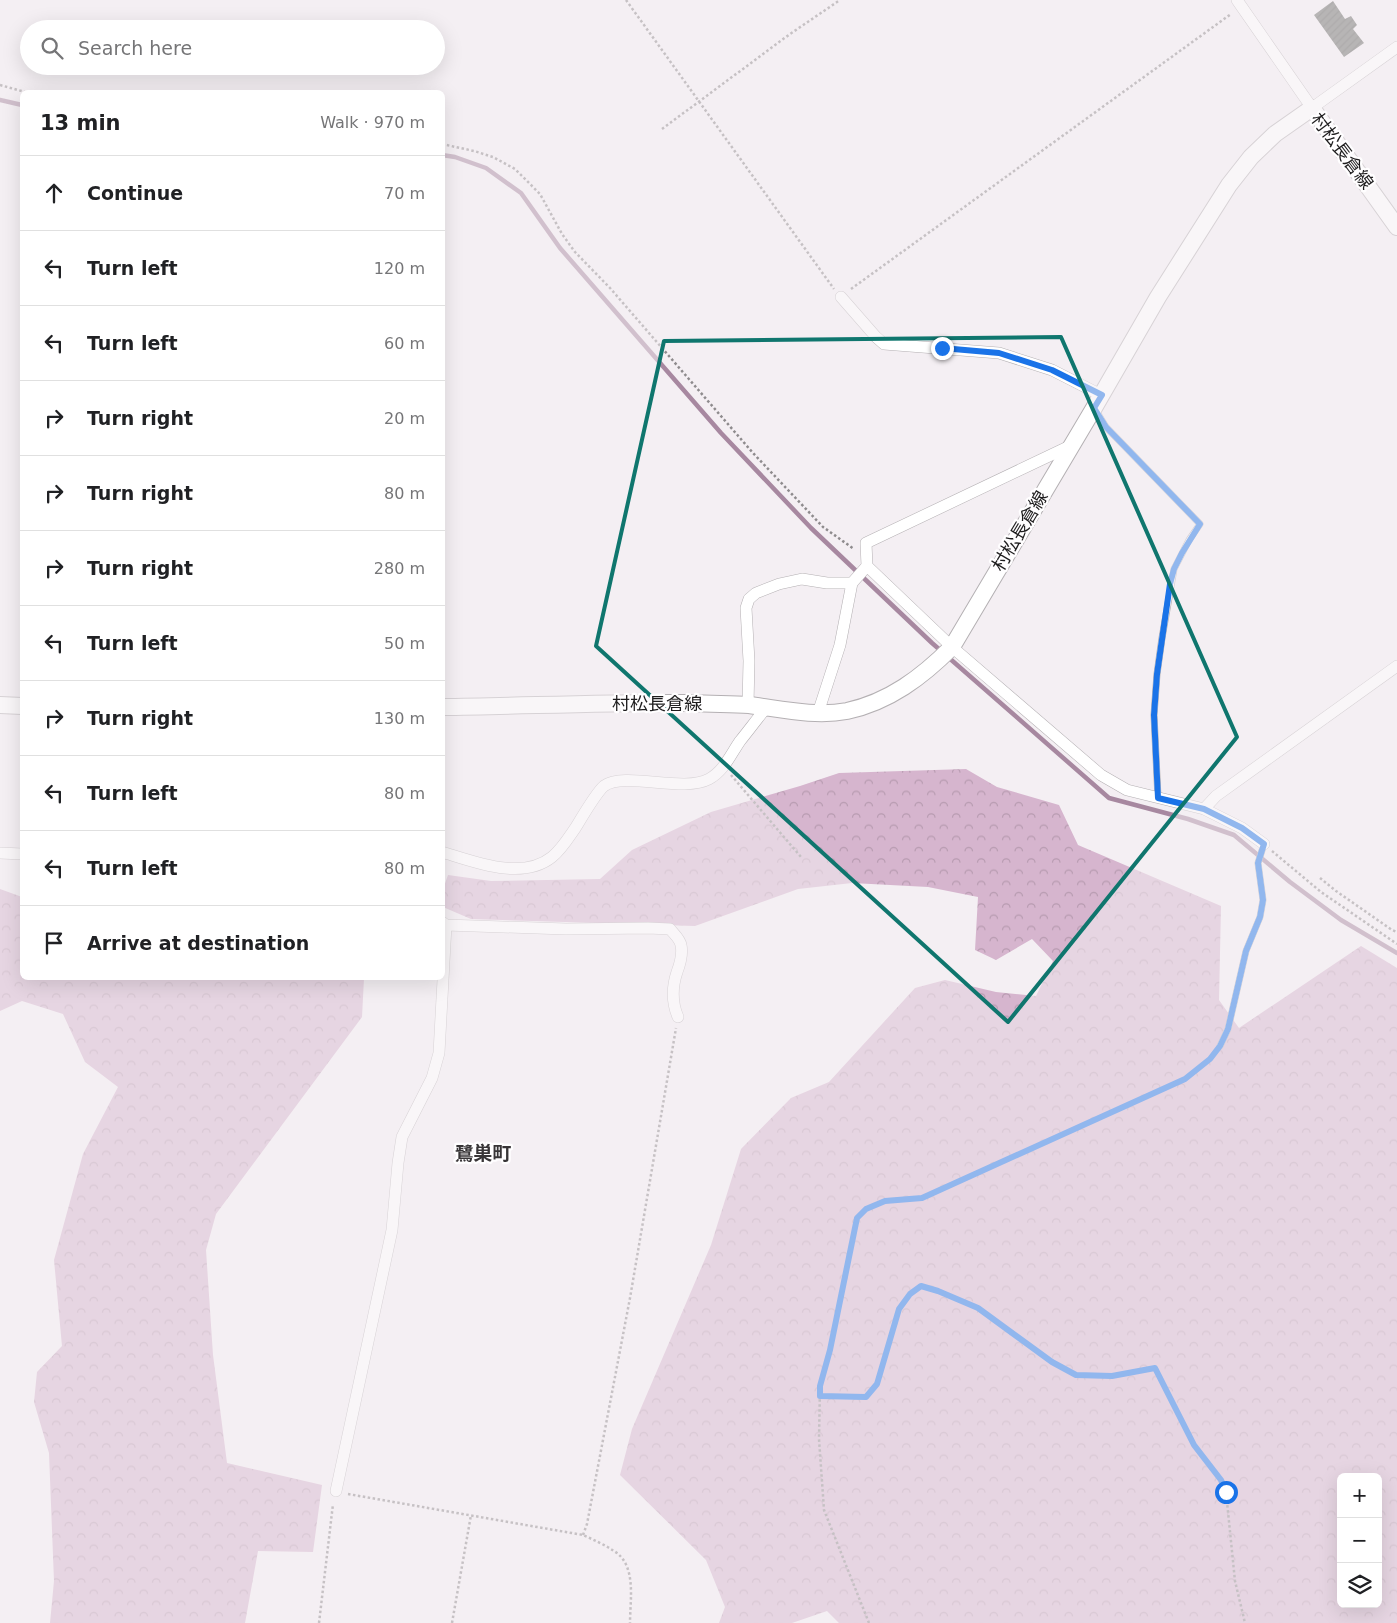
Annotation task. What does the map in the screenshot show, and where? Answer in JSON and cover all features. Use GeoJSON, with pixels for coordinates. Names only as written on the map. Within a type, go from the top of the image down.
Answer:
{"type":"FeatureCollection","features":[{"type":"Feature","properties":{"kind":"main road","name":"村松長倉線"},"geometry":{"type":"LineString","coordinates":[[445,707],[691,703],[748,705],[818,713],[846,711],[885,698],[910,684],[934,666],[952,647],[1163,288],[1228,185],[1251,157],[1275,134],[1312,108],[1397,227]]}},
{"type":"Feature","properties":{"kind":"main road"},"geometry":{"type":"LineString","coordinates":[[0,705],[20,706]]}},
{"type":"Feature","properties":{"kind":"street"},"geometry":{"type":"LineString","coordinates":[[1239,3],[1312,108],[1397,47]]}},
{"type":"Feature","properties":{"kind":"street"},"geometry":{"type":"LineString","coordinates":[[841,297],[884,344],[999,353],[1052,370],[1098,401]]}},
{"type":"Feature","properties":{"kind":"street"},"geometry":{"type":"LineString","coordinates":[[1070,446],[866,543],[867,566],[952,647],[1101,775],[1126,790],[1204,809],[1242,828],[1264,844]]}},
{"type":"Feature","properties":{"kind":"street"},"geometry":{"type":"LineString","coordinates":[[818,713],[840,645],[852,583],[867,566]]}},
{"type":"Feature","properties":{"kind":"street"},"geometry":{"type":"LineString","coordinates":[[748,705],[749,661],[746,608],[749,599],[756,593],[779,584],[802,579],[827,583],[852,583]]}},
{"type":"Feature","properties":{"kind":"street"},"geometry":{"type":"LineString","coordinates":[[1204,809],[1216,796],[1397,666]]}},
{"type":"Feature","properties":{"kind":"street"},"geometry":{"type":"LineString","coordinates":[[445,853],[499,867],[521,868],[541,864],[552,857],[563,846],[597,794],[605,786],[630,781],[687,784],[710,779],[724,767],[766,708]]}},
{"type":"Feature","properties":{"kind":"street"},"geometry":{"type":"LineString","coordinates":[[0,853],[20,854]]}},
{"type":"Feature","properties":{"kind":"street"},"geometry":{"type":"LineString","coordinates":[[445,924],[566,929],[648,928],[670,930],[681,945],[681,964],[675,978],[673,997],[674,1008],[678,1018]]}},
{"type":"Feature","properties":{"kind":"street"},"geometry":{"type":"LineString","coordinates":[[336,1491],[391,1238],[402,1137],[432,1078],[439,1053],[442,980]]}},
{"type":"Feature","properties":{"kind":"lane"},"geometry":{"type":"LineString","coordinates":[[1098,401],[1106,427],[1200,524],[1189,540],[1174,569],[1165,620],[1157,674],[1154,715],[1158,798]]}},
{"type":"Feature","properties":{"kind":"lane"},"geometry":{"type":"LineString","coordinates":[[1220,1046],[1228,1029],[1246,951],[1260,917],[1263,900],[1258,863],[1264,844]]}},
{"type":"Feature","properties":{"kind":"path"},"geometry":{"type":"LineString","coordinates":[[626,0],[841,297],[1239,3]]}},
{"type":"Feature","properties":{"kind":"path"},"geometry":{"type":"LineString","coordinates":[[662,129],[790,34],[840,0]]}},
{"type":"Feature","properties":{"kind":"path"},"geometry":{"type":"LineString","coordinates":[[0,85],[20,91]]}},
{"type":"Feature","properties":{"kind":"path"},"geometry":{"type":"LineString","coordinates":[[445,145],[474,150],[493,157],[515,169],[540,194],[562,234],[575,252],[610,288],[760,459],[823,527],[858,552],[867,566]]}},
{"type":"Feature","properties":{"kind":"path"},"geometry":{"type":"LineString","coordinates":[[724,767],[801,857]]}},
{"type":"Feature","properties":{"kind":"path"},"geometry":{"type":"LineString","coordinates":[[1264,844],[1321,892],[1397,944]]}},
{"type":"Feature","properties":{"kind":"path"},"geometry":{"type":"LineString","coordinates":[[1320,878],[1397,932]]}},
{"type":"Feature","properties":{"kind":"path"},"geometry":{"type":"LineString","coordinates":[[583,1535],[587,1524],[620,1354],[678,1018]]}},
{"type":"Feature","properties":{"kind":"path"},"geometry":{"type":"LineString","coordinates":[[869,1623],[824,1510],[819,1439],[820,1386],[830,1350],[857,1218],[866,1209],[885,1201],[922,1198],[1185,1079],[1210,1059],[1220,1046]]}},
{"type":"Feature","properties":{"kind":"path"},"geometry":{"type":"LineString","coordinates":[[820,1396],[866,1397],[877,1384],[899,1309],[910,1294],[921,1286],[978,1308],[1052,1362],[1076,1375],[1112,1376],[1155,1368],[1194,1445],[1221,1480],[1226,1492],[1234,1581],[1245,1623]]}},
{"type":"Feature","properties":{"kind":"path"},"geometry":{"type":"LineString","coordinates":[[319,1623],[332,1508],[336,1491],[583,1535],[615,1551],[627,1564],[630,1623]]}},
{"type":"Feature","properties":{"kind":"path"},"geometry":{"type":"LineString","coordinates":[[452,1623],[471,1516]]}},
{"type":"Feature","properties":{"kind":"highlighted area"},"geometry":{"type":"Polygon","coordinates":[[[1061,337],[1237,737],[1008,1022],[596,646],[664,341],[1061,337]]]}},
{"type":"Feature","properties":{"kind":"green space"},"geometry":{"type":"Polygon","coordinates":[[[966,769],[997,787],[1059,805],[1078,845],[1221,906],[1219,1000],[1239,1028],[1361,946],[1397,968],[1397,1623],[839,1623],[827,1611],[792,1623],[719,1623],[725,1607],[706,1560],[620,1475],[632,1429],[711,1245],[741,1149],[791,1098],[829,1082],[915,988],[945,980],[996,992],[1036,996],[1053,961],[1032,939],[996,960],[975,950],[978,897],[928,887],[852,883],[798,889],[695,926],[471,919],[445,908],[445,884],[448,875],[491,881],[600,879],[632,850],[711,812],[839,773],[966,769]]]}},
{"type":"Feature","properties":{"kind":"green space"},"geometry":{"type":"Polygon","coordinates":[[[0,889],[20,896],[20,980],[364,980],[362,1017],[216,1214],[206,1250],[213,1355],[227,1463],[322,1485],[313,1552],[258,1551],[245,1623],[50,1623],[54,1581],[49,1453],[34,1402],[37,1372],[62,1346],[54,1260],[83,1154],[118,1087],[85,1062],[63,1014],[22,1001],[0,1011],[0,889]]]}},
{"type":"Feature","properties":{"kind":"building"},"geometry":{"type":"Polygon","coordinates":[[[1333,1],[1345,19],[1351,16],[1357,25],[1353,29],[1364,43],[1344,57],[1314,15],[1333,1]]]}},
{"type":"Feature","properties":{"kind":"waterway"},"geometry":{"type":"LineString","coordinates":[[0,100],[20,105]]}},
{"type":"Feature","properties":{"kind":"waterway"},"geometry":{"type":"LineString","coordinates":[[445,155],[486,168],[521,193],[560,248],[721,433],[811,528],[932,643],[1109,798],[1188,819],[1234,835],[1290,882],[1341,920],[1397,953]]}},
{"type":"Feature","properties":{"kind":"district","name":"鷺巣町"},"geometry":{"type":"Point","coordinates":[483,1153]}},
{"type":"Feature","properties":{"kind":"route"},"geometry":{"type":"LineString","coordinates":[[942,348],[999,353],[1052,370],[1102,395],[1094,408],[1106,427],[1200,524],[1189,540],[1174,569],[1170,584],[1157,674],[1154,715],[1158,798],[1204,809],[1242,828],[1264,844],[1258,863],[1263,900],[1256,930],[1246,951],[1228,1029],[1220,1046],[1210,1059],[1185,1079],[922,1198],[885,1201],[866,1209],[857,1218],[830,1350],[820,1386],[820,1396],[866,1397],[877,1384],[899,1309],[910,1294],[921,1286],[978,1308],[1052,1362],[1076,1375],[1112,1376],[1155,1368],[1194,1445],[1221,1480],[1226,1492]]}}]}
